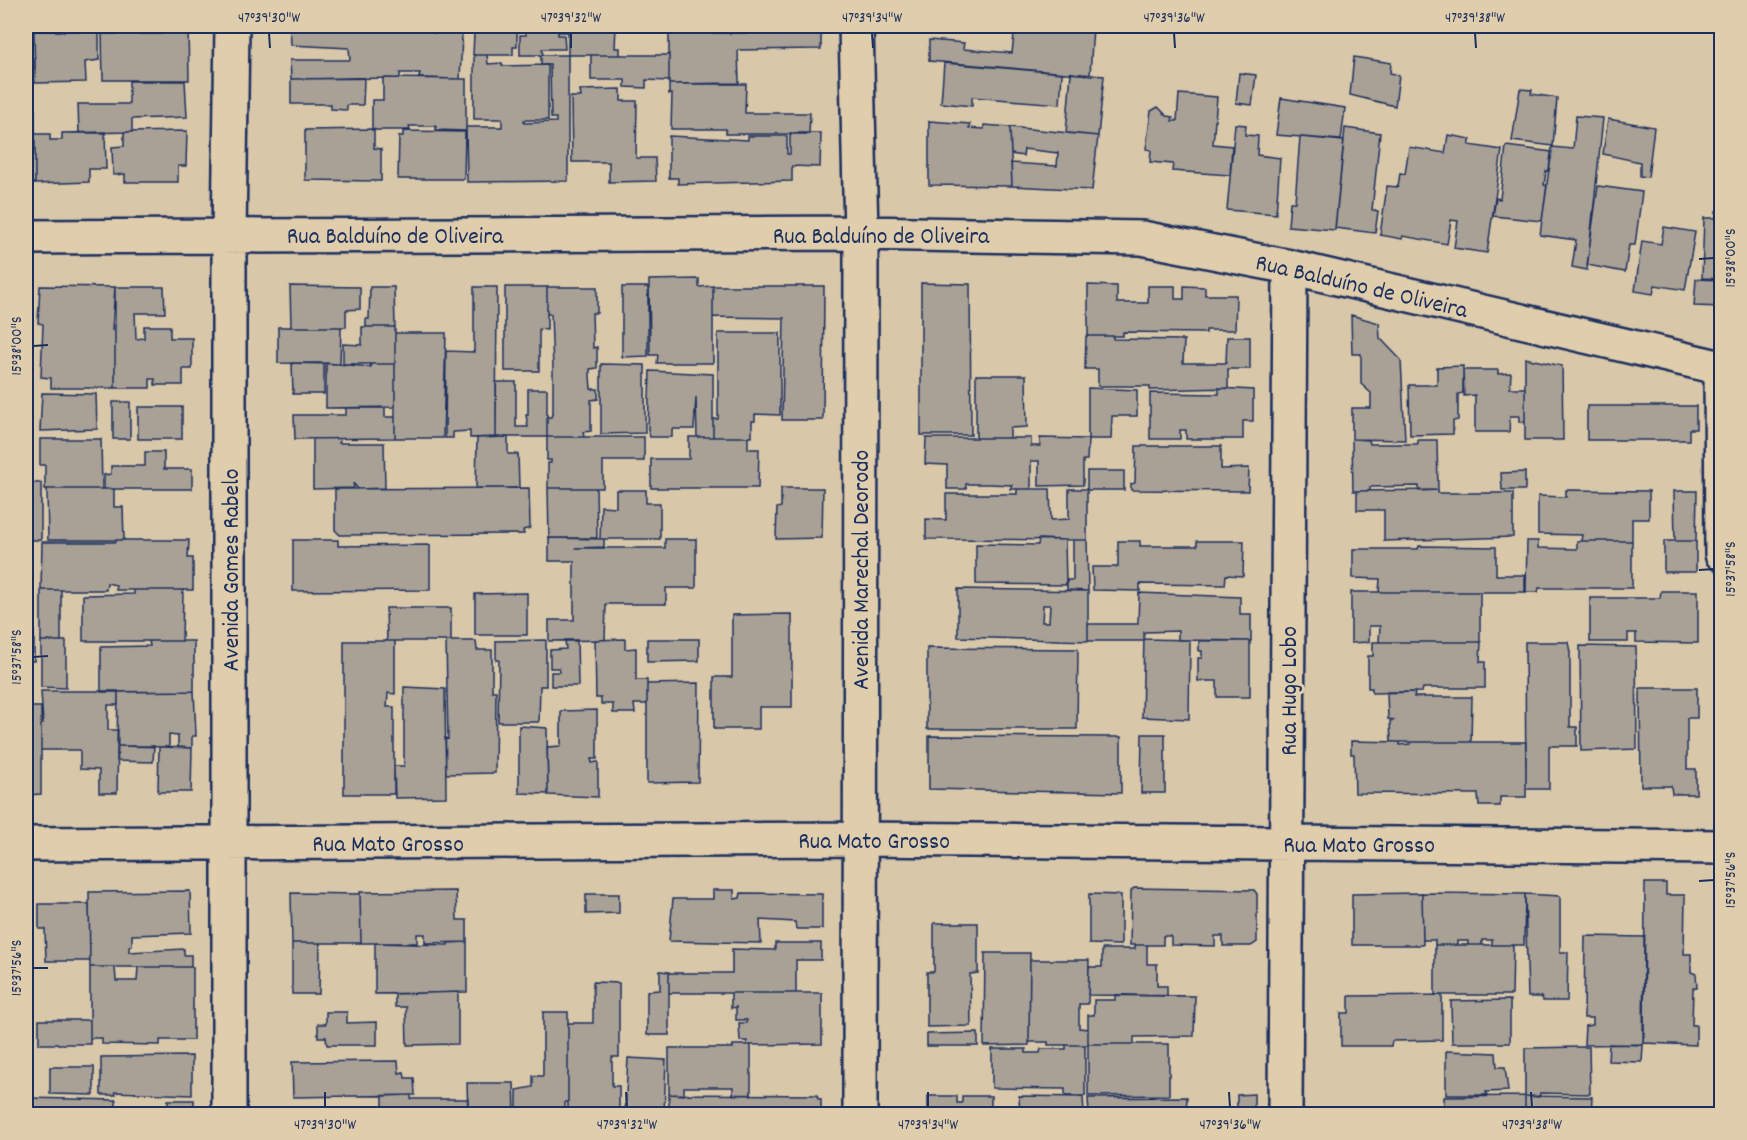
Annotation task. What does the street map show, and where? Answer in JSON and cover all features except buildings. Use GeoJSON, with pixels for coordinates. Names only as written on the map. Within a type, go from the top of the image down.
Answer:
{"type":"FeatureCollection","features":[{"type":"Feature","properties":{"kind":"street","name":"Avenida Gomes Rabelo"},"geometry":{"type":"LineString","coordinates":[[229,1114],[229,236],[232,26]]}},
{"type":"Feature","properties":{"kind":"street","name":"Avenida Marechal Deorodo"},"geometry":{"type":"LineString","coordinates":[[856,26],[861,233],[860,1114]]}},
{"type":"Feature","properties":{"kind":"street","name":"Rua Balduíno de Oliveira"},"geometry":{"type":"LineString","coordinates":[[26,237],[861,233],[1142,238],[1290,267],[1721,368]]}},
{"type":"Feature","properties":{"kind":"street","name":"Rua Hugo Lobo"},"geometry":{"type":"LineString","coordinates":[[1285,1114],[1290,267]]}},
{"type":"Feature","properties":{"kind":"street"},"geometry":{"type":"LineString","coordinates":[[1721,368],[1722,554]]}},
{"type":"Feature","properties":{"kind":"street","name":"Rua Mato Grosso"},"geometry":{"type":"LineString","coordinates":[[26,844],[859,839],[1722,847]]}}]}
